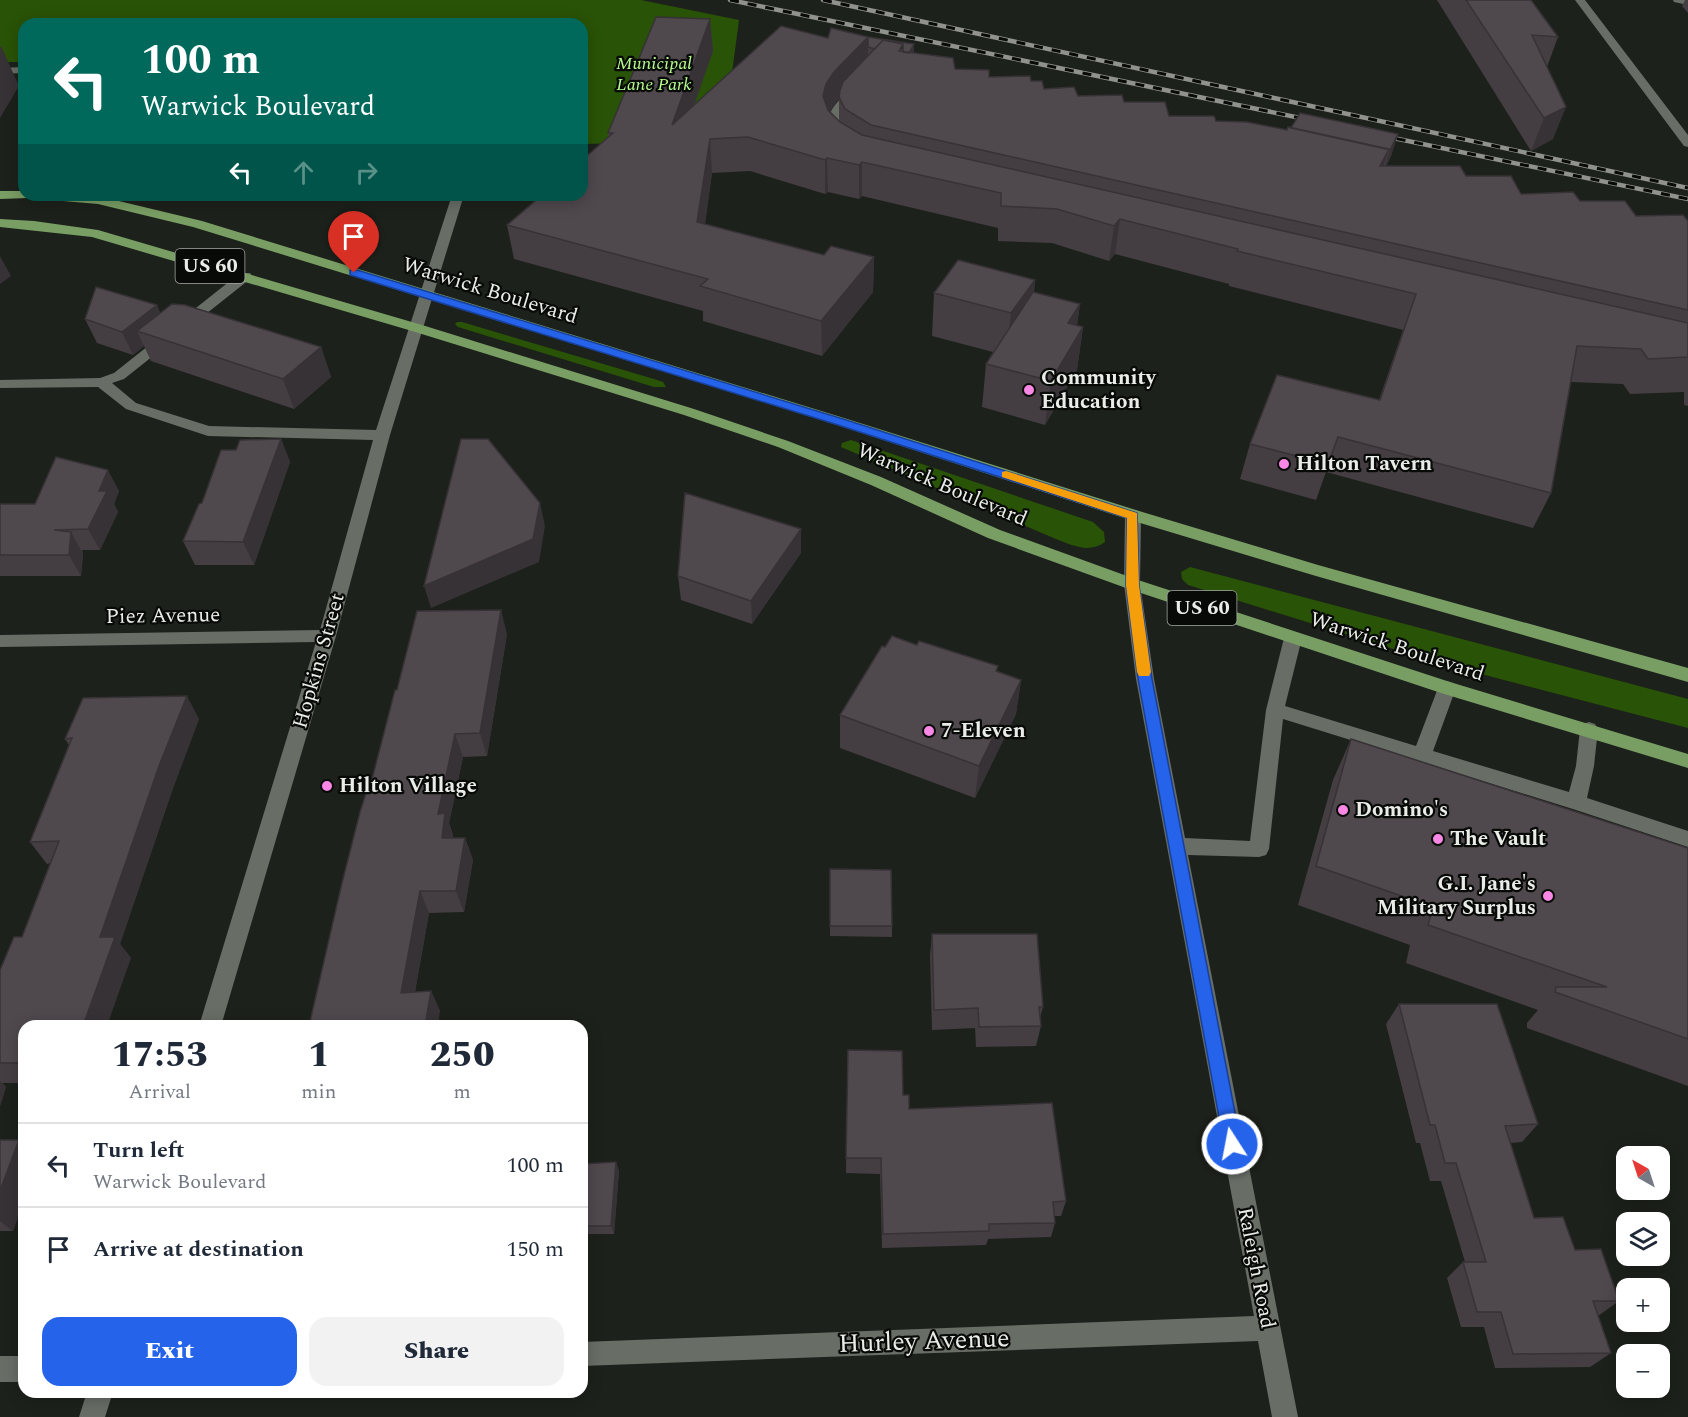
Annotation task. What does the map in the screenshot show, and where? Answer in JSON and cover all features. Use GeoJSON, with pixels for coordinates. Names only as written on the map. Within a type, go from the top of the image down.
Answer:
{"type":"FeatureCollection","features":[{"type":"Feature","properties":{"kind":"main road"},"geometry":{"type":"LineString","coordinates":[[0,195],[18,195]]}},
{"type":"Feature","properties":{"kind":"main road","name":"Warwick Boulevard"},"geometry":{"type":"LineString","coordinates":[[103,201],[149,211],[839,421],[1133,515],[1688,675]]}},
{"type":"Feature","properties":{"kind":"main road","name":"Warwick Boulevard"},"geometry":{"type":"LineString","coordinates":[[0,223],[93,233],[417,328],[750,432],[876,481],[994,534],[1132,585],[1448,688],[1589,729],[1688,761]]}},
{"type":"Feature","properties":{"kind":"street"},"geometry":{"type":"LineString","coordinates":[[1580,0],[1688,143]]}},
{"type":"Feature","properties":{"kind":"street"},"geometry":{"type":"LineString","coordinates":[[1678,0],[1688,2]]}},
{"type":"Feature","properties":{"kind":"street"},"geometry":{"type":"LineString","coordinates":[[0,71],[18,70]]}},
{"type":"Feature","properties":{"kind":"street"},"geometry":{"type":"LineString","coordinates":[[843,151],[835,144],[829,130],[831,120],[866,82]]}},
{"type":"Feature","properties":{"kind":"street","name":"Hopkins Street"},"geometry":{"type":"LineString","coordinates":[[212,1020],[327,636],[382,435],[456,201]]}},
{"type":"Feature","properties":{"kind":"street"},"geometry":{"type":"LineString","coordinates":[[0,384],[100,382],[118,376],[245,276]]}},
{"type":"Feature","properties":{"kind":"street"},"geometry":{"type":"LineString","coordinates":[[100,382],[131,406],[208,431],[382,435]]}},
{"type":"Feature","properties":{"kind":"street","name":"Raleigh Road"},"geometry":{"type":"LineString","coordinates":[[1133,515],[1132,585],[1145,679],[1285,1417]]}},
{"type":"Feature","properties":{"kind":"street","name":"Piez Avenue"},"geometry":{"type":"LineString","coordinates":[[0,641],[327,636]]}},
{"type":"Feature","properties":{"kind":"street"},"geometry":{"type":"LineString","coordinates":[[1176,846],[1259,849],[1275,710],[1293,638]]}},
{"type":"Feature","properties":{"kind":"street"},"geometry":{"type":"LineString","coordinates":[[1422,755],[1448,688]]}},
{"type":"Feature","properties":{"kind":"street"},"geometry":{"type":"LineString","coordinates":[[1275,710],[1576,802],[1688,839]]}},
{"type":"Feature","properties":{"kind":"street"},"geometry":{"type":"LineString","coordinates":[[1576,802],[1585,766],[1589,729]]}},
{"type":"Feature","properties":{"kind":"street","name":"Hurley Avenue"},"geometry":{"type":"LineString","coordinates":[[588,1354],[1267,1328]]}},
{"type":"Feature","properties":{"kind":"street"},"geometry":{"type":"LineString","coordinates":[[0,1369],[18,1369]]}},
{"type":"Feature","properties":{"kind":"street"},"geometry":{"type":"LineString","coordinates":[[92,1417],[98,1398]]}},
{"type":"Feature","properties":{"kind":"green space","name":"Municipal Lane Park"},"geometry":{"type":"Polygon","coordinates":[[[0,0],[641,0],[739,20],[723,141],[588,144],[588,18],[18,18],[18,62],[0,62],[0,0]]]}},
{"type":"Feature","properties":{"kind":"green space"},"geometry":{"type":"Polygon","coordinates":[[[457,322],[654,379],[663,382],[666,387],[654,387],[458,327],[455,324],[457,322]]]}},
{"type":"Feature","properties":{"kind":"green space"},"geometry":{"type":"Polygon","coordinates":[[[851,440],[1093,522],[1104,532],[1105,542],[1099,546],[1087,548],[1056,539],[841,447],[842,443],[851,440]]]}},
{"type":"Feature","properties":{"kind":"green space"},"geometry":{"type":"Polygon","coordinates":[[[1190,567],[1688,699],[1688,728],[1435,662],[1188,585],[1182,579],[1181,572],[1190,567]]]}},
{"type":"Feature","properties":{"kind":"building"},"geometry":{"type":"Polygon","coordinates":[[[1466,0],[1531,0],[1558,37],[1532,35],[1566,107],[1544,118],[1466,0]]]}},
{"type":"Feature","properties":{"kind":"building"},"geometry":{"type":"Polygon","coordinates":[[[656,17],[710,19],[672,125],[781,26],[828,38],[831,28],[868,37],[834,72],[826,84],[823,96],[828,110],[840,122],[862,135],[1688,323],[1688,357],[1648,359],[1641,349],[1577,346],[1551,493],[1338,437],[1328,464],[1250,444],[1277,375],[1380,400],[1416,294],[1237,251],[1238,249],[1120,219],[1114,226],[1057,209],[1001,206],[1001,193],[862,162],[859,165],[827,158],[825,160],[748,137],[710,139],[697,222],[824,255],[831,246],[874,257],[821,321],[700,286],[708,279],[507,225],[535,201],[588,201],[588,155],[613,133],[608,133],[656,17]]]}},
{"type":"Feature","properties":{"kind":"building"},"geometry":{"type":"Polygon","coordinates":[[[868,37],[914,44],[909,53],[903,52],[903,44],[883,40],[875,49],[868,47],[868,37]]]}},
{"type":"Feature","properties":{"kind":"building"},"geometry":{"type":"Polygon","coordinates":[[[883,40],[903,44],[899,51],[953,58],[955,69],[989,70],[989,77],[1030,76],[1031,81],[1042,81],[1044,89],[1074,87],[1078,96],[1122,95],[1124,102],[1165,102],[1169,116],[1214,116],[1216,121],[1247,122],[1287,130],[1288,127],[1389,149],[1380,166],[1460,166],[1466,176],[1511,176],[1521,194],[1573,192],[1580,201],[1625,201],[1636,216],[1683,215],[1688,221],[1688,310],[871,125],[845,109],[839,97],[843,82],[883,40]]]}},
{"type":"Feature","properties":{"kind":"building"},"geometry":{"type":"Polygon","coordinates":[[[1300,113],[1398,134],[1390,150],[1291,128],[1300,113]]]}},
{"type":"Feature","properties":{"kind":"building"},"geometry":{"type":"Polygon","coordinates":[[[958,260],[1035,280],[1011,313],[934,293],[958,260]]]}},
{"type":"Feature","properties":{"kind":"building"},"geometry":{"type":"Polygon","coordinates":[[[96,287],[157,305],[122,332],[85,319],[96,287]]]}},
{"type":"Feature","properties":{"kind":"building"},"geometry":{"type":"Polygon","coordinates":[[[1033,292],[1080,304],[1068,323],[1083,327],[1051,381],[986,364],[1033,292]]]}},
{"type":"Feature","properties":{"kind":"building"},"geometry":{"type":"Polygon","coordinates":[[[172,304],[185,305],[321,347],[283,379],[137,331],[172,304]]]}},
{"type":"Feature","properties":{"kind":"building"},"geometry":{"type":"Polygon","coordinates":[[[281,439],[243,542],[183,541],[199,504],[202,503],[221,450],[236,450],[240,440],[281,439]]]}},
{"type":"Feature","properties":{"kind":"building"},"geometry":{"type":"Polygon","coordinates":[[[461,439],[488,439],[540,503],[533,539],[424,586],[461,439]]]}},
{"type":"Feature","properties":{"kind":"building"},"geometry":{"type":"Polygon","coordinates":[[[56,457],[108,470],[99,491],[107,491],[88,529],[54,530],[71,532],[69,555],[0,555],[0,504],[35,504],[56,457]]]}},
{"type":"Feature","properties":{"kind":"building"},"geometry":{"type":"Polygon","coordinates":[[[685,493],[801,529],[751,601],[678,576],[685,493]]]}},
{"type":"Feature","properties":{"kind":"building"},"geometry":{"type":"Polygon","coordinates":[[[501,610],[480,733],[455,734],[438,814],[445,813],[442,838],[465,838],[456,891],[420,891],[401,993],[431,991],[426,1020],[310,1020],[360,812],[368,787],[370,787],[417,611],[501,610]]]}},
{"type":"Feature","properties":{"kind":"building"},"geometry":{"type":"Polygon","coordinates":[[[892,636],[917,645],[919,641],[998,666],[996,671],[1021,680],[979,766],[840,715],[882,646],[885,647],[892,636]]]}},
{"type":"Feature","properties":{"kind":"building"},"geometry":{"type":"Polygon","coordinates":[[[187,696],[159,766],[100,937],[115,937],[85,1020],[18,1020],[18,1063],[0,1063],[0,970],[14,937],[22,937],[59,841],[30,842],[72,738],[65,739],[83,698],[187,696]]]}},
{"type":"Feature","properties":{"kind":"building"},"geometry":{"type":"Polygon","coordinates":[[[1351,739],[1688,848],[1688,1039],[1555,992],[1556,987],[1607,987],[1428,925],[1433,907],[1316,866],[1351,739]]]}},
{"type":"Feature","properties":{"kind":"building"},"geometry":{"type":"Polygon","coordinates":[[[830,869],[891,870],[892,926],[830,926],[830,869]]]}},
{"type":"Feature","properties":{"kind":"building"},"geometry":{"type":"Polygon","coordinates":[[[932,934],[1037,934],[1043,1007],[1039,1007],[1041,1026],[979,1027],[978,1008],[934,1010],[932,934]]]}},
{"type":"Feature","properties":{"kind":"building"},"geometry":{"type":"Polygon","coordinates":[[[1399,1004],[1497,1004],[1538,1124],[1505,1126],[1534,1218],[1563,1217],[1575,1250],[1601,1249],[1616,1292],[1616,1301],[1593,1301],[1611,1353],[1513,1354],[1501,1312],[1477,1312],[1463,1262],[1486,1262],[1456,1163],[1445,1163],[1435,1125],[1430,1125],[1399,1004]]]}},
{"type":"Feature","properties":{"kind":"building"},"geometry":{"type":"Polygon","coordinates":[[[848,1050],[902,1051],[903,1095],[909,1095],[909,1109],[1052,1103],[1066,1201],[1053,1202],[1055,1223],[989,1224],[989,1231],[883,1234],[881,1158],[846,1158],[848,1050]]]}},
{"type":"Feature","properties":{"kind":"building"},"geometry":{"type":"Polygon","coordinates":[[[0,1140],[18,1140],[18,1143],[0,1191],[0,1140]]]}},
{"type":"Feature","properties":{"kind":"building"},"geometry":{"type":"Polygon","coordinates":[[[616,1162],[611,1226],[588,1226],[588,1164],[616,1162]]]}},
{"type":"Feature","properties":{"kind":"railway"},"geometry":{"type":"LineString","coordinates":[[730,0],[1315,121]]}},
{"type":"Feature","properties":{"kind":"railway"},"geometry":{"type":"LineString","coordinates":[[823,0],[1688,188]]}},
{"type":"Feature","properties":{"kind":"railway"},"geometry":{"type":"LineString","coordinates":[[1379,135],[1688,199]]}},
{"type":"Feature","properties":{"kind":"slow traffic"},"geometry":{"type":"LineString","coordinates":[[1006,475],[1133,515],[1132,585],[1144,672]]}},
{"type":"Feature","properties":{"kind":"place","name":"Community Education"},"geometry":{"type":"Point","coordinates":[1029,390]}},
{"type":"Feature","properties":{"kind":"place","name":"Hilton Tavern"},"geometry":{"type":"Point","coordinates":[1284,464]}},
{"type":"Feature","properties":{"kind":"place","name":"7-Eleven"},"geometry":{"type":"Point","coordinates":[929,731]}},
{"type":"Feature","properties":{"kind":"place","name":"Hilton Village"},"geometry":{"type":"Point","coordinates":[327,786]}},
{"type":"Feature","properties":{"kind":"place","name":"Domino's"},"geometry":{"type":"Point","coordinates":[1343,810]}},
{"type":"Feature","properties":{"kind":"place","name":"The Vault"},"geometry":{"type":"Point","coordinates":[1438,839]}},
{"type":"Feature","properties":{"kind":"place","name":"G.I. Jane's Military Surplus"},"geometry":{"type":"Point","coordinates":[1548,896]}},
{"type":"Feature","properties":{"kind":"route"},"geometry":{"type":"LineString","coordinates":[[354,273],[839,421],[1133,515],[1132,585],[1145,679],[1232,1144]]}}]}
